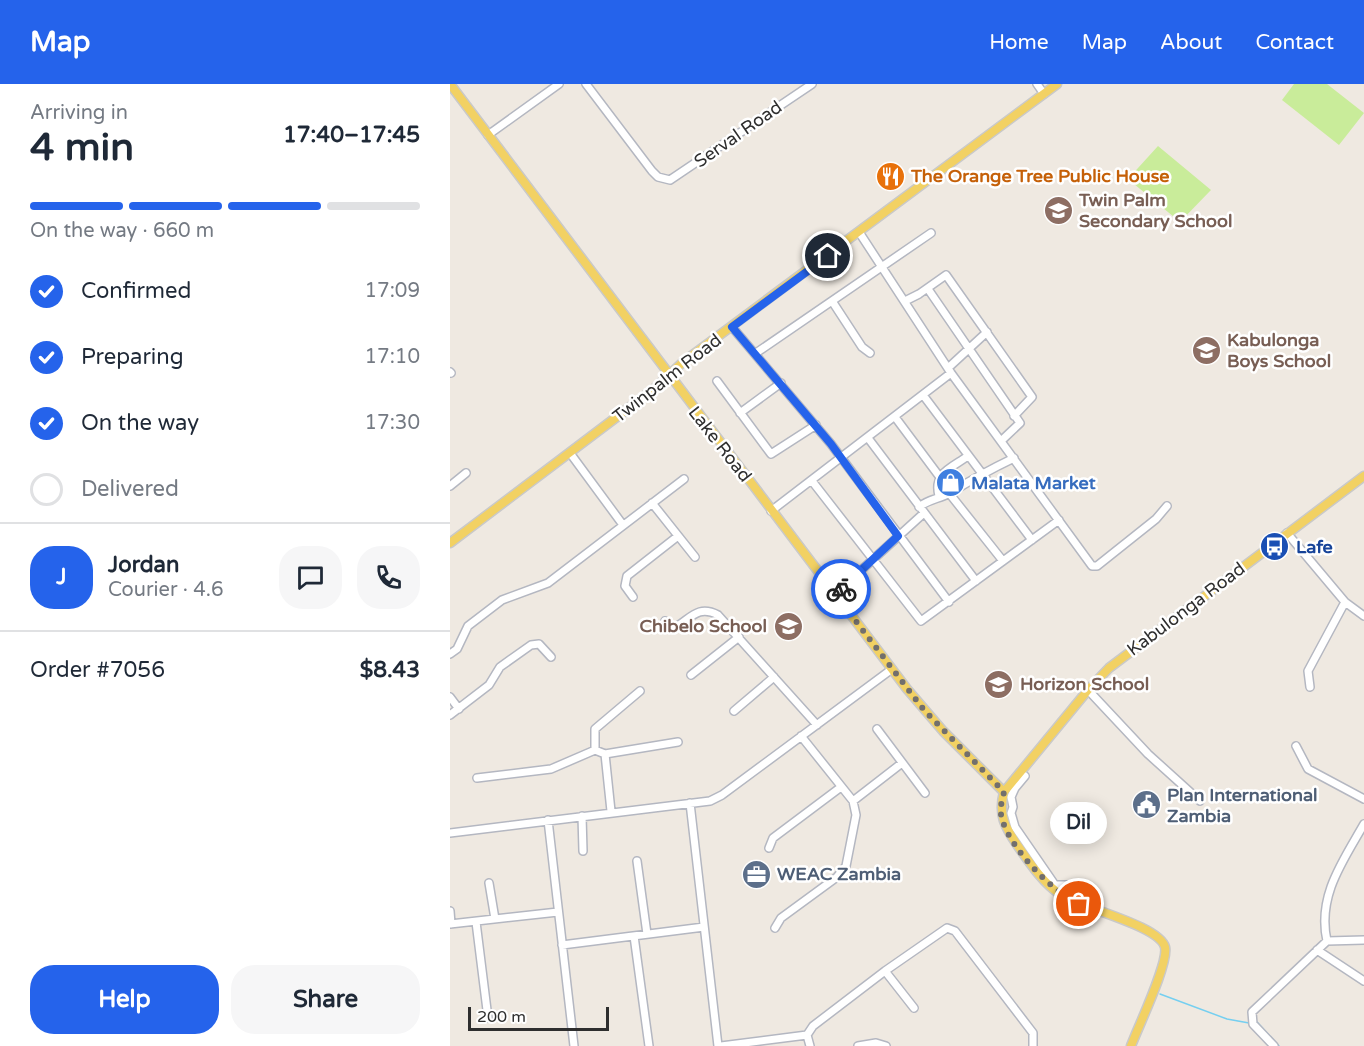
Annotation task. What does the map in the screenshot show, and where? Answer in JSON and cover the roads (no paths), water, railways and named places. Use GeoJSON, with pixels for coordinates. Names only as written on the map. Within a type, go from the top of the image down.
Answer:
{"type":"FeatureCollection","features":[{"type":"Feature","properties":{"kind":"main road","name":"Lake Road"},"geometry":{"type":"LineString","coordinates":[[450,84],[678,389],[892,669],[943,731],[1004,792]]}},
{"type":"Feature","properties":{"kind":"main road","name":"Twinpalm Road"},"geometry":{"type":"LineString","coordinates":[[450,543],[655,388],[682,363],[1057,84]]}},
{"type":"Feature","properties":{"kind":"main road"},"geometry":{"type":"LineString","coordinates":[[658,362],[670,366],[682,363]]}},
{"type":"Feature","properties":{"kind":"main road"},"geometry":{"type":"LineString","coordinates":[[655,388],[667,385],[678,389]]}},
{"type":"Feature","properties":{"kind":"main road","name":"Kabulonga Road"},"geometry":{"type":"LineString","coordinates":[[1004,792],[1088,690],[1138,644],[1364,476]]}},
{"type":"Feature","properties":{"kind":"main road"},"geometry":{"type":"LineString","coordinates":[[1004,792],[1000,810],[1005,827],[1051,887],[1069,900],[1145,930],[1160,938],[1164,945],[1164,963],[1131,1046]]}},
{"type":"Feature","properties":{"kind":"street"},"geometry":{"type":"LineString","coordinates":[[488,135],[559,84]]}},
{"type":"Feature","properties":{"kind":"street","name":"Serval Road"},"geometry":{"type":"LineString","coordinates":[[586,84],[652,171],[663,180],[670,180],[680,175],[740,131],[812,84]]}},
{"type":"Feature","properties":{"kind":"street"},"geometry":{"type":"LineString","coordinates":[[1037,84],[1044,94]]}},
{"type":"Feature","properties":{"kind":"street"},"geometry":{"type":"LineString","coordinates":[[860,232],[949,371],[1090,564],[1095,567],[1149,524],[1167,506]]}},
{"type":"Feature","properties":{"kind":"street"},"geometry":{"type":"LineString","coordinates":[[756,353],[931,233]]}},
{"type":"Feature","properties":{"kind":"street"},"geometry":{"type":"LineString","coordinates":[[905,301],[928,289],[946,275],[1032,397],[1014,416]]}},
{"type":"Feature","properties":{"kind":"street"},"geometry":{"type":"LineString","coordinates":[[928,289],[1019,426],[1001,441]]}},
{"type":"Feature","properties":{"kind":"street"},"geometry":{"type":"LineString","coordinates":[[832,301],[862,347],[870,353]]}},
{"type":"Feature","properties":{"kind":"street"},"geometry":{"type":"LineString","coordinates":[[732,327],[816,425],[949,602]]}},
{"type":"Feature","properties":{"kind":"street"},"geometry":{"type":"LineString","coordinates":[[771,511],[923,395],[949,371],[968,347],[987,332]]}},
{"type":"Feature","properties":{"kind":"street"},"geometry":{"type":"LineString","coordinates":[[717,381],[772,454],[816,425]]}},
{"type":"Feature","properties":{"kind":"street"},"geometry":{"type":"LineString","coordinates":[[740,413],[781,383]]}},
{"type":"Feature","properties":{"kind":"street"},"geometry":{"type":"LineString","coordinates":[[923,395],[1032,540]]}},
{"type":"Feature","properties":{"kind":"street"},"geometry":{"type":"LineString","coordinates":[[895,417],[939,476]]}},
{"type":"Feature","properties":{"kind":"street"},"geometry":{"type":"LineString","coordinates":[[868,438],[976,581]]}},
{"type":"Feature","properties":{"kind":"street"},"geometry":{"type":"LineString","coordinates":[[570,453],[623,525]]}},
{"type":"Feature","properties":{"kind":"street"},"geometry":{"type":"LineString","coordinates":[[939,496],[937,483],[939,476],[968,456]]}},
{"type":"Feature","properties":{"kind":"street"},"geometry":{"type":"LineString","coordinates":[[835,594],[875,560],[922,510],[939,496],[949,493],[1014,458]]}},
{"type":"Feature","properties":{"kind":"street"},"geometry":{"type":"LineString","coordinates":[[450,486],[466,473]]}},
{"type":"Feature","properties":{"kind":"street"},"geometry":{"type":"LineString","coordinates":[[450,654],[457,649],[468,626],[502,600],[548,584],[684,478]]}},
{"type":"Feature","properties":{"kind":"street"},"geometry":{"type":"LineString","coordinates":[[812,481],[919,620],[924,620],[949,602],[1059,519]]}},
{"type":"Feature","properties":{"kind":"street"},"geometry":{"type":"LineString","coordinates":[[949,493],[1003,561]]}},
{"type":"Feature","properties":{"kind":"street"},"geometry":{"type":"LineString","coordinates":[[652,503],[694,557]]}},
{"type":"Feature","properties":{"kind":"street"},"geometry":{"type":"LineString","coordinates":[[1287,533],[1345,602],[1364,616]]}},
{"type":"Feature","properties":{"kind":"street"},"geometry":{"type":"LineString","coordinates":[[633,597],[625,585],[627,576],[678,536]]}},
{"type":"Feature","properties":{"kind":"street"},"geometry":{"type":"LineString","coordinates":[[1310,687],[1308,671],[1345,602]]}},
{"type":"Feature","properties":{"kind":"street"},"geometry":{"type":"LineString","coordinates":[[665,621],[676,628],[691,614],[711,611],[739,637],[817,725]]}},
{"type":"Feature","properties":{"kind":"street"},"geometry":{"type":"LineString","coordinates":[[691,675],[739,637]]}},
{"type":"Feature","properties":{"kind":"street"},"geometry":{"type":"LineString","coordinates":[[450,715],[489,686],[500,667],[531,645],[539,644],[551,657]]}},
{"type":"Feature","properties":{"kind":"street"},"geometry":{"type":"LineString","coordinates":[[450,833],[611,811],[710,801],[722,795],[892,669]]}},
{"type":"Feature","properties":{"kind":"street"},"geometry":{"type":"LineString","coordinates":[[734,711],[774,677]]}},
{"type":"Feature","properties":{"kind":"street"},"geometry":{"type":"LineString","coordinates":[[1088,690],[1148,754],[1200,801]]}},
{"type":"Feature","properties":{"kind":"street"},"geometry":{"type":"LineString","coordinates":[[595,750],[595,729],[640,691]]}},
{"type":"Feature","properties":{"kind":"street"},"geometry":{"type":"LineString","coordinates":[[450,697],[459,709]]}},
{"type":"Feature","properties":{"kind":"street"},"geometry":{"type":"LineString","coordinates":[[877,729],[925,793]]}},
{"type":"Feature","properties":{"kind":"street"},"geometry":{"type":"LineString","coordinates":[[775,928],[780,918],[837,877],[846,866],[856,815],[853,801],[801,736]]}},
{"type":"Feature","properties":{"kind":"street"},"geometry":{"type":"LineString","coordinates":[[477,778],[551,769],[595,750],[605,754],[678,742]]}},
{"type":"Feature","properties":{"kind":"street"},"geometry":{"type":"LineString","coordinates":[[1296,746],[1308,769],[1364,800]]}},
{"type":"Feature","properties":{"kind":"street"},"geometry":{"type":"LineString","coordinates":[[605,754],[611,811]]}},
{"type":"Feature","properties":{"kind":"street"},"geometry":{"type":"LineString","coordinates":[[853,801],[902,763]]}},
{"type":"Feature","properties":{"kind":"street"},"geometry":{"type":"LineString","coordinates":[[1025,776],[1011,797],[1015,827],[1056,885],[1070,885]]}},
{"type":"Feature","properties":{"kind":"street"},"geometry":{"type":"LineString","coordinates":[[769,848],[773,838],[841,787]]}},
{"type":"Feature","properties":{"kind":"street"},"geometry":{"type":"LineString","coordinates":[[690,803],[719,1046],[807,1035]]}},
{"type":"Feature","properties":{"kind":"street"},"geometry":{"type":"LineString","coordinates":[[582,816],[583,851]]}},
{"type":"Feature","properties":{"kind":"street"},"geometry":{"type":"LineString","coordinates":[[548,820],[574,1046]]}},
{"type":"Feature","properties":{"kind":"street"},"geometry":{"type":"LineString","coordinates":[[1327,941],[1324,918],[1325,899],[1364,824]]}},
{"type":"Feature","properties":{"kind":"street"},"geometry":{"type":"LineString","coordinates":[[637,861],[647,934]]}},
{"type":"Feature","properties":{"kind":"street"},"geometry":{"type":"LineString","coordinates":[[489,883],[495,919]]}},
{"type":"Feature","properties":{"kind":"street"},"geometry":{"type":"LineString","coordinates":[[450,911],[451,924],[558,912]]}},
{"type":"Feature","properties":{"kind":"street"},"geometry":{"type":"LineString","coordinates":[[476,922],[488,1018]]}},
{"type":"Feature","properties":{"kind":"street"},"geometry":{"type":"LineString","coordinates":[[562,945],[704,927]]}},
{"type":"Feature","properties":{"kind":"street"},"geometry":{"type":"LineString","coordinates":[[810,1046],[807,1035],[813,1026],[939,932],[951,928],[1033,1033],[1033,1046]]}},
{"type":"Feature","properties":{"kind":"street"},"geometry":{"type":"LineString","coordinates":[[634,936],[649,1046]]}},
{"type":"Feature","properties":{"kind":"street"},"geometry":{"type":"LineString","coordinates":[[1274,1046],[1253,1024],[1252,1012],[1327,941],[1364,940]]}},
{"type":"Feature","properties":{"kind":"street"},"geometry":{"type":"LineString","coordinates":[[1317,950],[1364,981]]}},
{"type":"Feature","properties":{"kind":"street"},"geometry":{"type":"LineString","coordinates":[[885,971],[914,1008]]}},
{"type":"Feature","properties":{"kind":"street"},"geometry":{"type":"LineString","coordinates":[[858,1046],[879,1043],[886,1046]]}},
{"type":"Feature","properties":{"kind":"waterway"},"geometry":{"type":"LineString","coordinates":[[1160,994],[1227,1019],[1249,1023]]}},
{"type":"Feature","properties":{"kind":"waterway"},"geometry":{"type":"LineString","coordinates":[[1257,1022],[1279,1046]]}},
{"type":"Feature","properties":{"kind":"place","name":"The Orange Tree Public House"},"geometry":{"type":"Point","coordinates":[890,176]}},
{"type":"Feature","properties":{"kind":"place","name":"Twin Palm Secondary School"},"geometry":{"type":"Point","coordinates":[1058,210]}},
{"type":"Feature","properties":{"kind":"place","name":"Kabulonga Boys School"},"geometry":{"type":"Point","coordinates":[1206,350]}},
{"type":"Feature","properties":{"kind":"place","name":"Malata Market"},"geometry":{"type":"Point","coordinates":[950,483]}},
{"type":"Feature","properties":{"kind":"place","name":"Lafe"},"geometry":{"type":"Point","coordinates":[1275,547]}},
{"type":"Feature","properties":{"kind":"place","name":"Chibelo School"},"geometry":{"type":"Point","coordinates":[788,626]}},
{"type":"Feature","properties":{"kind":"place","name":"Horizon School"},"geometry":{"type":"Point","coordinates":[999,684]}},
{"type":"Feature","properties":{"kind":"place","name":"Plan International Zambia"},"geometry":{"type":"Point","coordinates":[1146,805]}},
{"type":"Feature","properties":{"kind":"place","name":"WEAC Zambia"},"geometry":{"type":"Point","coordinates":[756,874]}},
{"type":"Feature","properties":{"kind":"place","name":"Dil"},"geometry":{"type":"Point","coordinates":[1079,904]}}]}
